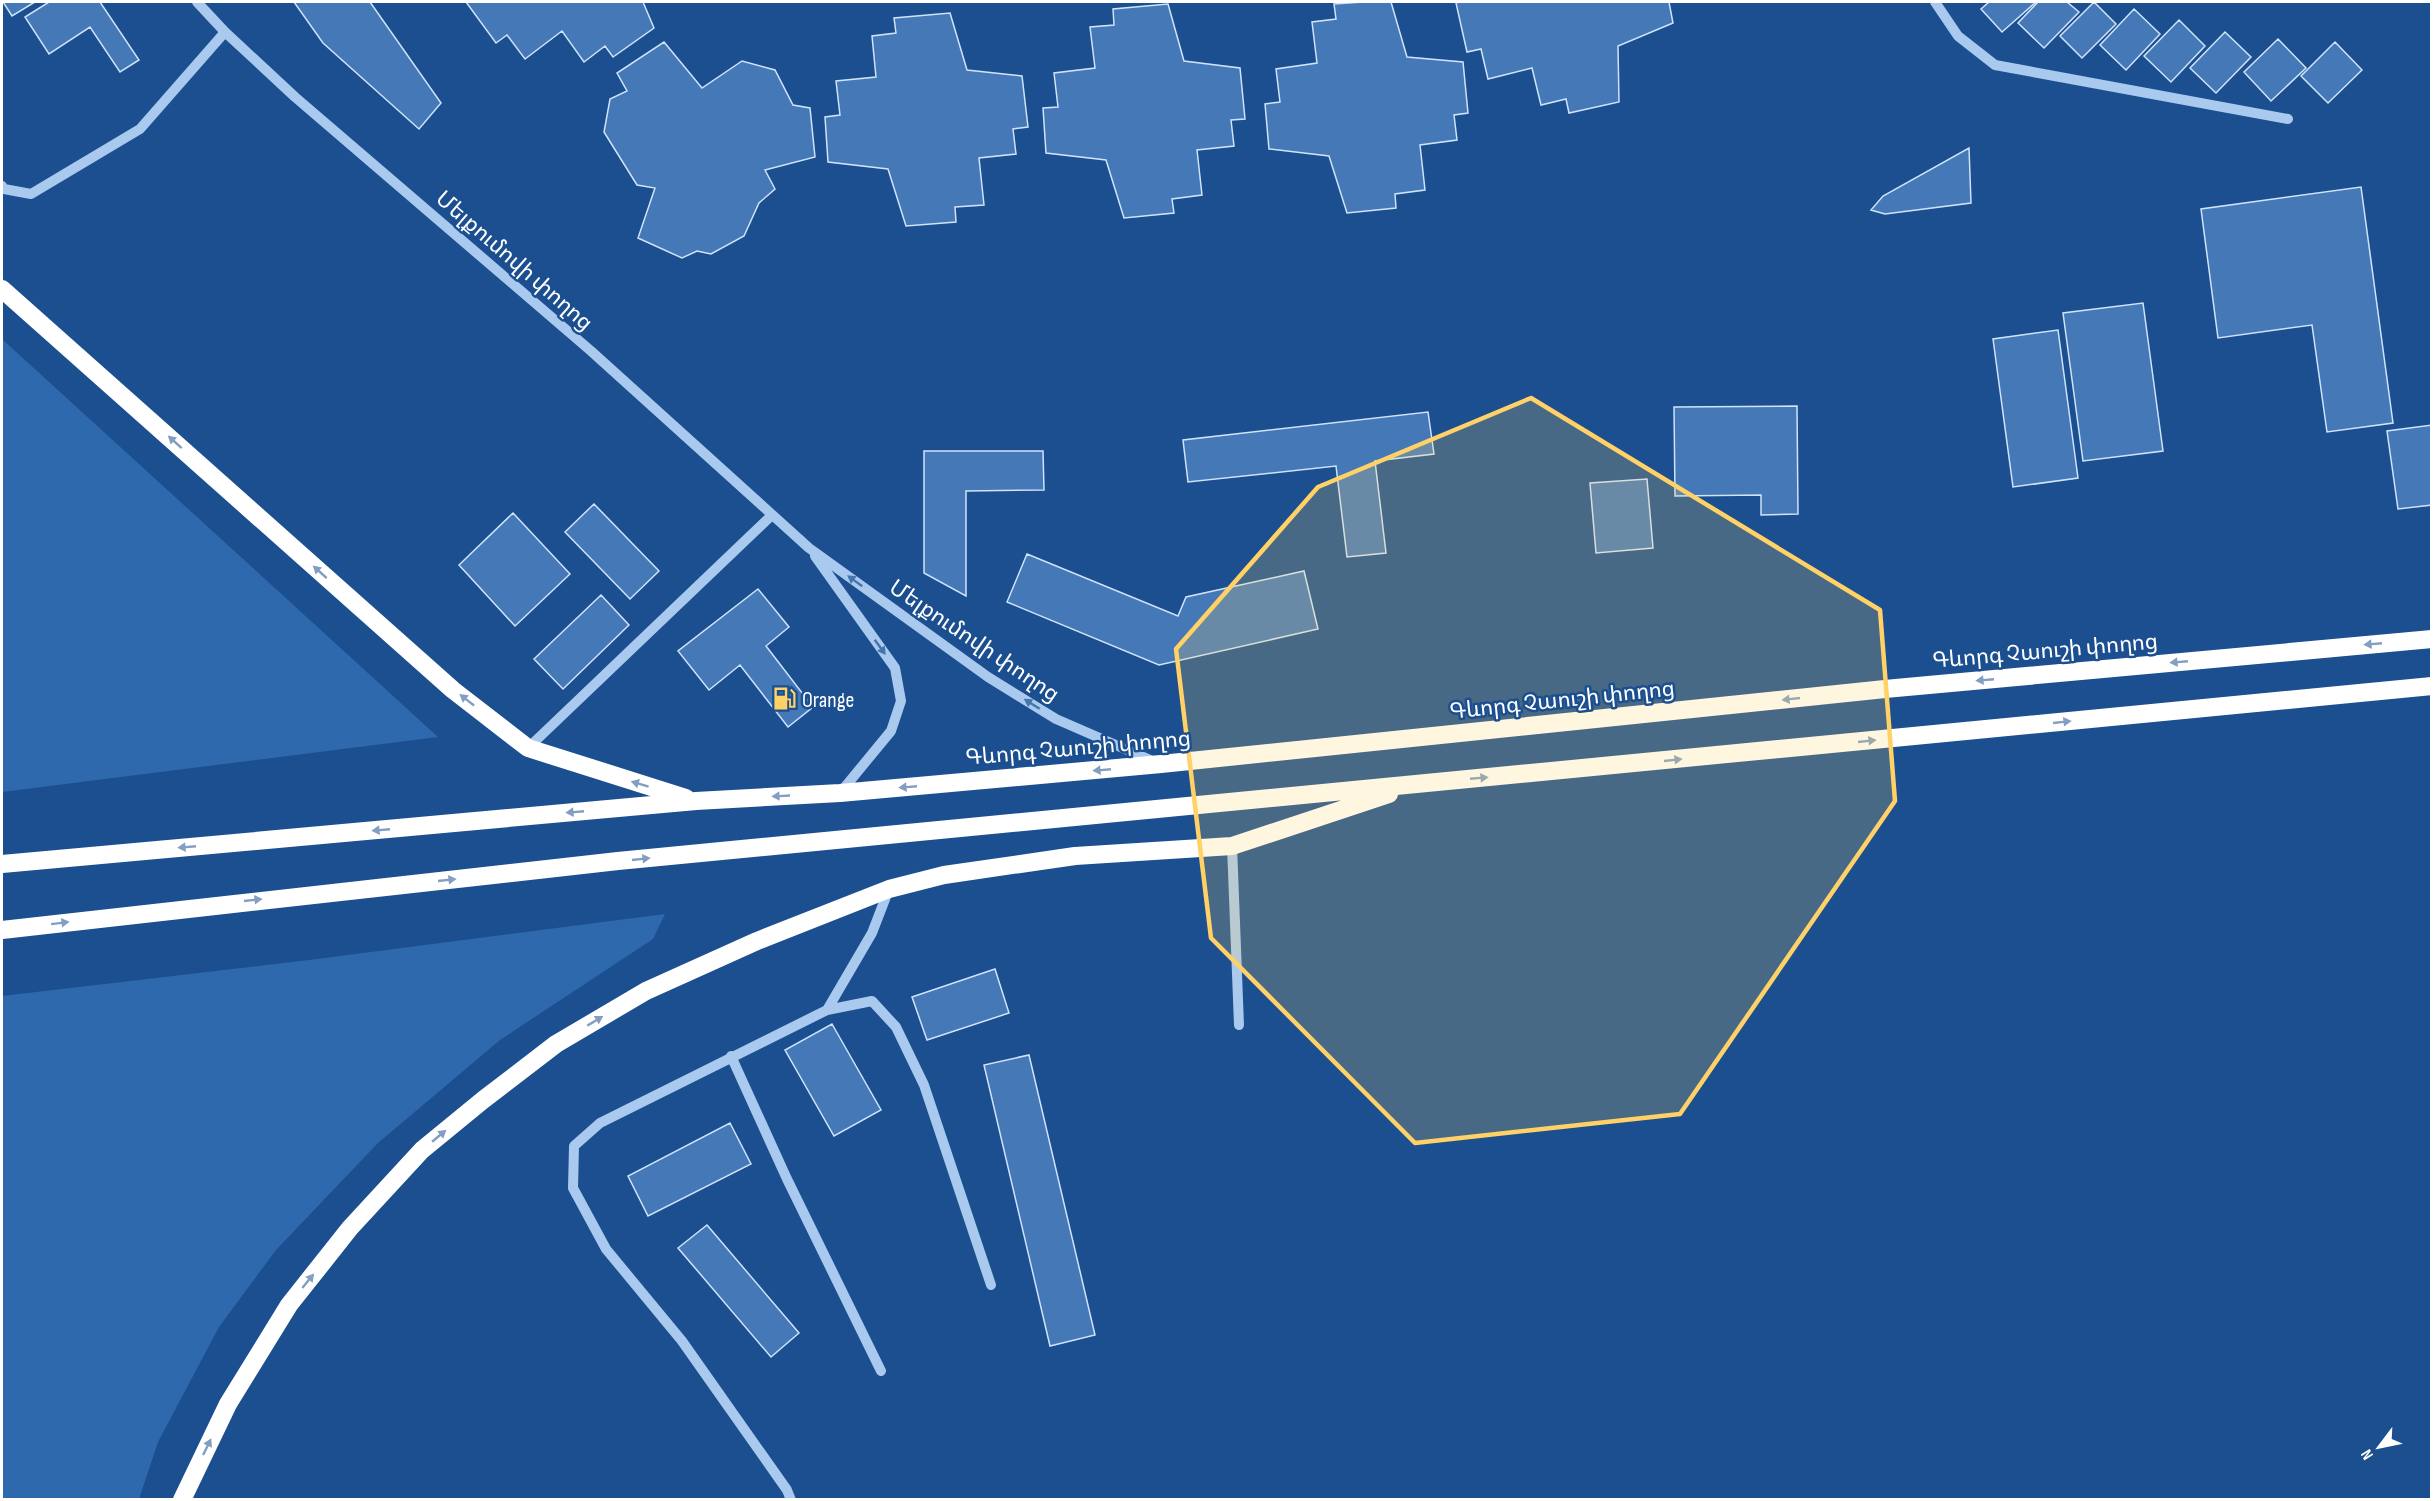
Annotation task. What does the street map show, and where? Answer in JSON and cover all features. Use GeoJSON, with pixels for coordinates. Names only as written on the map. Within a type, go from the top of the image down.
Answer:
{"type":"FeatureCollection","features":[{"type":"Feature","properties":{"kind":"highway"},"geometry":{"type":"LineString","coordinates":[[2,289],[453,690],[528,748],[696,801]]}},
{"type":"Feature","properties":{"kind":"highway","name":"Գևորգ Չաուշի փողոց"},"geometry":{"type":"LineString","coordinates":[[2,864],[696,801],[840,793],[1161,764],[1885,689],[2432,639]]}},
{"type":"Feature","properties":{"kind":"highway"},"geometry":{"type":"LineString","coordinates":[[2,930],[595,864],[2432,686]]}},
{"type":"Feature","properties":{"kind":"highway"},"geometry":{"type":"LineString","coordinates":[[182,1500],[228,1404],[289,1305],[350,1228],[422,1150],[483,1100],[556,1044],[646,991],[758,941],[889,889],[944,875],[1075,856],[1232,846],[1421,784]]}},
{"type":"Feature","properties":{"kind":"street","name":"Մելքումովի փողոց"},"geometry":{"type":"LineString","coordinates":[[197,2],[225,32],[295,97],[591,351],[809,548],[988,677],[1046,713],[1161,764]]}},
{"type":"Feature","properties":{"kind":"street"},"geometry":{"type":"LineString","coordinates":[[1935,2],[1958,36],[1995,65],[2288,119]]}},
{"type":"Feature","properties":{"kind":"street"},"geometry":{"type":"LineString","coordinates":[[2,186],[4,189],[32,194],[140,129],[225,32]]}},
{"type":"Feature","properties":{"kind":"street"},"geometry":{"type":"LineString","coordinates":[[528,748],[771,516]]}},
{"type":"Feature","properties":{"kind":"street","name":"Մելքումովի փողոց"},"geometry":{"type":"LineString","coordinates":[[809,548],[895,668],[901,701],[891,731],[840,793]]}},
{"type":"Feature","properties":{"kind":"street"},"geometry":{"type":"LineString","coordinates":[[1232,846],[1239,1025]]}},
{"type":"Feature","properties":{"kind":"street"},"geometry":{"type":"LineString","coordinates":[[827,1010],[872,933],[889,889]]}},
{"type":"Feature","properties":{"kind":"street"},"geometry":{"type":"LineString","coordinates":[[791,1500],[787,1490],[682,1341],[606,1249],[573,1188],[574,1146],[600,1123],[731,1056],[827,1010],[872,1001],[896,1027],[924,1085],[992,1285]]}},
{"type":"Feature","properties":{"kind":"street"},"geometry":{"type":"LineString","coordinates":[[731,1056],[787,1179],[881,1371]]}},
{"type":"Feature","properties":{"kind":"highlighted area"},"geometry":{"type":"Polygon","coordinates":[[[1531,398],[1880,610],[1895,801],[1680,1114],[1415,1143],[1211,938],[1176,649],[1318,487],[1531,398]]]}},
{"type":"Feature","properties":{"kind":"shaded area"},"geometry":{"type":"Polygon","coordinates":[[[2,339],[438,737],[2,792],[2,339]]]}},
{"type":"Feature","properties":{"kind":"shaded area"},"geometry":{"type":"Polygon","coordinates":[[[665,914],[653,939],[500,1040],[378,1143],[276,1250],[219,1327],[158,1442],[139,1499],[2,1499],[2,996],[309,960],[665,914]]]}},
{"type":"Feature","properties":{"kind":"building"},"geometry":{"type":"Polygon","coordinates":[[[3,2],[35,2],[12,16],[3,2]]]}},
{"type":"Feature","properties":{"kind":"building"},"geometry":{"type":"Polygon","coordinates":[[[49,2],[100,2],[139,60],[120,72],[90,27],[49,54],[25,17],[49,2]]]}},
{"type":"Feature","properties":{"kind":"building"},"geometry":{"type":"Polygon","coordinates":[[[294,2],[370,2],[441,103],[419,129],[323,43],[294,2]]]}},
{"type":"Feature","properties":{"kind":"building"},"geometry":{"type":"Polygon","coordinates":[[[466,2],[643,2],[654,28],[613,57],[605,46],[584,62],[562,31],[525,59],[507,35],[496,43],[466,2]]]}},
{"type":"Feature","properties":{"kind":"building"},"geometry":{"type":"Polygon","coordinates":[[[1391,2],[1407,57],[1463,62],[1468,113],[1454,115],[1457,140],[1420,145],[1425,190],[1395,194],[1396,208],[1347,213],[1329,156],[1269,149],[1265,104],[1280,102],[1276,69],[1317,63],[1312,22],[1336,19],[1334,4],[1391,2]]]}},
{"type":"Feature","properties":{"kind":"building"},"geometry":{"type":"Polygon","coordinates":[[[1669,2],[1673,23],[1618,46],[1619,102],[1569,113],[1566,99],[1541,105],[1532,68],[1488,79],[1481,49],[1467,52],[1456,3],[1669,2]]]}},
{"type":"Feature","properties":{"kind":"building"},"geometry":{"type":"Polygon","coordinates":[[[1989,2],[2036,2],[2002,32],[1981,9],[1989,2]]]}},
{"type":"Feature","properties":{"kind":"building"},"geometry":{"type":"Polygon","coordinates":[[[2038,2],[2067,2],[2079,12],[2044,48],[2018,23],[2038,2]]]}},
{"type":"Feature","properties":{"kind":"building"},"geometry":{"type":"Polygon","coordinates":[[[2094,2],[2116,24],[2082,58],[2060,36],[2094,2]]]}},
{"type":"Feature","properties":{"kind":"building"},"geometry":{"type":"Polygon","coordinates":[[[1168,4],[1184,61],[1240,68],[1245,119],[1231,120],[1234,146],[1197,150],[1202,195],[1172,199],[1174,213],[1124,218],[1106,160],[1046,153],[1043,108],[1058,107],[1054,73],[1095,68],[1090,27],[1114,25],[1113,9],[1168,4]]]}},
{"type":"Feature","properties":{"kind":"building"},"geometry":{"type":"Polygon","coordinates":[[[2134,9],[2160,34],[2126,70],[2100,45],[2134,9]]]}},
{"type":"Feature","properties":{"kind":"building"},"geometry":{"type":"Polygon","coordinates":[[[950,13],[967,70],[1022,76],[1028,127],[1013,129],[1016,154],[979,158],[984,205],[955,207],[956,222],[906,226],[888,169],[828,162],[825,117],[840,115],[836,81],[876,77],[872,36],[896,33],[894,18],[950,13]]]}},
{"type":"Feature","properties":{"kind":"building"},"geometry":{"type":"Polygon","coordinates":[[[2179,20],[2205,46],[2171,82],[2144,56],[2179,20]]]}},
{"type":"Feature","properties":{"kind":"building"},"geometry":{"type":"Polygon","coordinates":[[[2225,32],[2251,57],[2216,93],[2190,68],[2225,32]]]}},
{"type":"Feature","properties":{"kind":"building"},"geometry":{"type":"Polygon","coordinates":[[[2278,39],[2306,68],[2271,101],[2244,72],[2278,39]]]}},
{"type":"Feature","properties":{"kind":"building"},"geometry":{"type":"Polygon","coordinates":[[[664,42],[702,88],[742,61],[775,70],[793,105],[810,108],[815,157],[765,170],[775,189],[759,203],[744,236],[711,254],[697,251],[682,258],[638,238],[655,188],[637,185],[604,132],[610,99],[627,91],[617,73],[664,42]]]}},
{"type":"Feature","properties":{"kind":"building"},"geometry":{"type":"Polygon","coordinates":[[[2335,42],[2362,70],[2328,103],[2301,76],[2335,42]]]}},
{"type":"Feature","properties":{"kind":"building"},"geometry":{"type":"Polygon","coordinates":[[[1969,148],[1971,203],[1885,214],[1871,210],[1883,196],[1969,148]]]}},
{"type":"Feature","properties":{"kind":"building"},"geometry":{"type":"Polygon","coordinates":[[[2361,187],[2393,423],[2327,432],[2312,325],[2218,338],[2201,209],[2361,187]]]}},
{"type":"Feature","properties":{"kind":"building"},"geometry":{"type":"Polygon","coordinates":[[[2143,303],[2163,451],[2083,461],[2063,313],[2143,303]]]}},
{"type":"Feature","properties":{"kind":"building"},"geometry":{"type":"Polygon","coordinates":[[[2058,330],[2078,478],[2013,487],[1993,339],[2058,330]]]}},
{"type":"Feature","properties":{"kind":"building"},"geometry":{"type":"Polygon","coordinates":[[[1797,406],[1798,514],[1761,515],[1761,495],[1675,496],[1674,407],[1797,406]]]}},
{"type":"Feature","properties":{"kind":"building"},"geometry":{"type":"Polygon","coordinates":[[[1428,412],[1434,454],[1375,461],[1386,553],[1347,557],[1336,466],[1188,482],[1183,440],[1428,412]]]}},
{"type":"Feature","properties":{"kind":"building"},"geometry":{"type":"Polygon","coordinates":[[[2432,425],[2432,505],[2398,509],[2387,431],[2432,425]]]}},
{"type":"Feature","properties":{"kind":"building"},"geometry":{"type":"Polygon","coordinates":[[[924,451],[1043,451],[1044,490],[966,491],[966,596],[924,573],[924,451]]]}},
{"type":"Feature","properties":{"kind":"building"},"geometry":{"type":"Polygon","coordinates":[[[1647,479],[1653,548],[1596,553],[1590,483],[1647,479]]]}},
{"type":"Feature","properties":{"kind":"building"},"geometry":{"type":"Polygon","coordinates":[[[594,504],[659,571],[630,599],[565,532],[594,504]]]}},
{"type":"Feature","properties":{"kind":"building"},"geometry":{"type":"Polygon","coordinates":[[[513,513],[570,574],[515,626],[459,565],[513,513]]]}},
{"type":"Feature","properties":{"kind":"building"},"geometry":{"type":"Polygon","coordinates":[[[1027,554],[1178,616],[1186,597],[1304,571],[1318,629],[1159,665],[1007,602],[1027,554]]]}},
{"type":"Feature","properties":{"kind":"building"},"geometry":{"type":"Polygon","coordinates":[[[758,589],[789,627],[766,646],[813,707],[788,727],[740,665],[709,690],[678,651],[758,589]]]}},
{"type":"Feature","properties":{"kind":"building"},"geometry":{"type":"Polygon","coordinates":[[[601,595],[629,625],[563,689],[534,659],[601,595]]]}},
{"type":"Feature","properties":{"kind":"building"},"geometry":{"type":"Polygon","coordinates":[[[995,969],[1009,1013],[927,1040],[912,997],[995,969]]]}},
{"type":"Feature","properties":{"kind":"building"},"geometry":{"type":"Polygon","coordinates":[[[832,1024],[881,1110],[834,1136],[785,1050],[832,1024]]]}},
{"type":"Feature","properties":{"kind":"building"},"geometry":{"type":"Polygon","coordinates":[[[1029,1055],[1095,1335],[1050,1346],[984,1065],[1029,1055]]]}},
{"type":"Feature","properties":{"kind":"building"},"geometry":{"type":"Polygon","coordinates":[[[730,1123],[751,1164],[648,1216],[628,1176],[730,1123]]]}},
{"type":"Feature","properties":{"kind":"building"},"geometry":{"type":"Polygon","coordinates":[[[707,1225],[799,1333],[771,1357],[678,1248],[707,1225]]]}},
{"type":"Feature","properties":{"kind":"place","name":"Orange"},"geometry":{"type":"Point","coordinates":[784,699]}}]}
